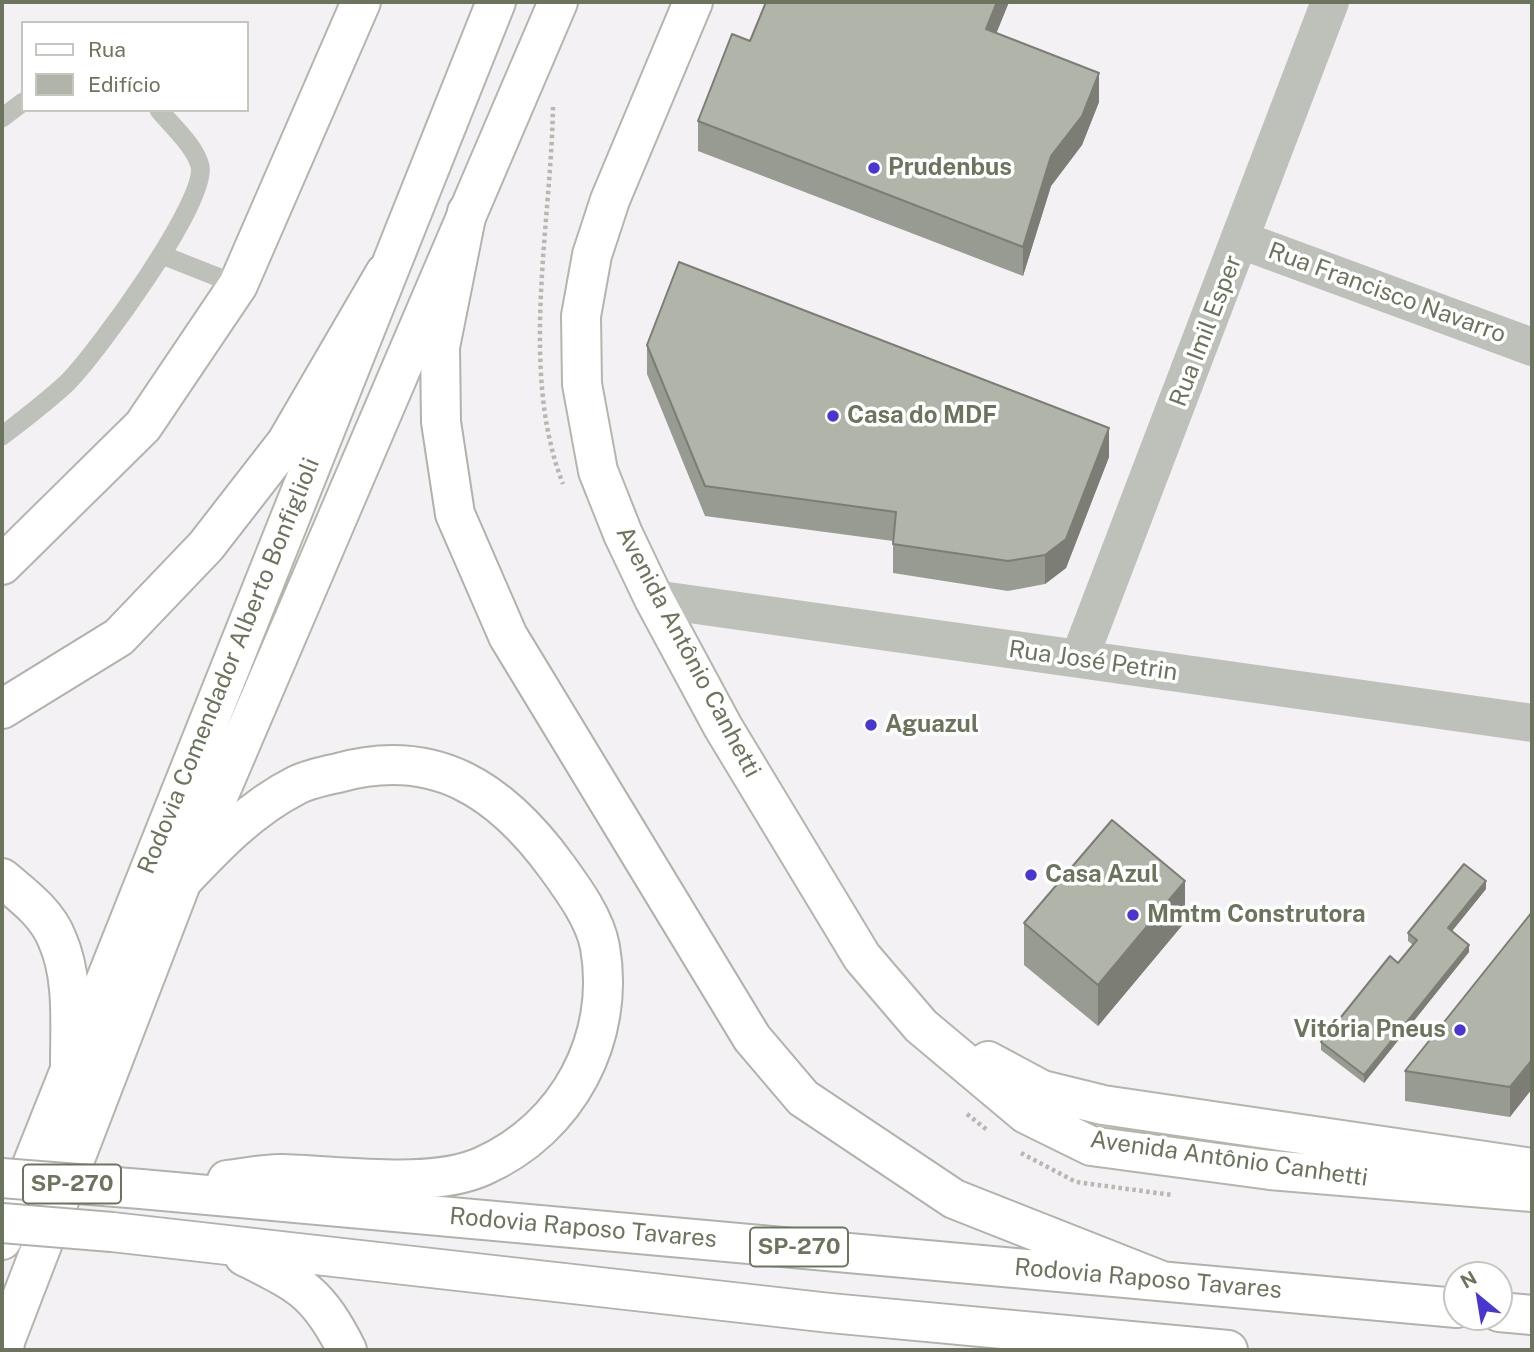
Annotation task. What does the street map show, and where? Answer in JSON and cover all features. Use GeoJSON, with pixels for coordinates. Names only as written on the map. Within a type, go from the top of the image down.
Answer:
{"type":"FeatureCollection","features":[{"type":"Feature","properties":{"kind":"main road"},"geometry":{"type":"LineString","coordinates":[[2,565],[143,425],[238,285],[361,2]]}},
{"type":"Feature","properties":{"kind":"main road","name":"Rodovia Comendador Alberto Bonfiglioli"},"geometry":{"type":"LineString","coordinates":[[2,1240],[385,273],[496,2]]}},
{"type":"Feature","properties":{"kind":"main road"},"geometry":{"type":"LineString","coordinates":[[558,2],[467,212],[440,347],[441,422],[455,514],[508,636],[752,1038],[803,1098],[954,1199],[1162,1281]]}},
{"type":"Feature","properties":{"kind":"main road","name":"Avenida Antônio Canhetti"},"geometry":{"type":"LineString","coordinates":[[693,2],[610,200],[592,255],[580,316],[582,384],[598,471],[623,534],[654,599],[723,727],[862,957],[921,1026],[1026,1114],[1091,1146],[1270,1170],[1532,1192]]}},
{"type":"Feature","properties":{"kind":"main road","name":"Rodovia Comendador Alberto Bonfiglioli"},"geometry":{"type":"LineString","coordinates":[[4,1347],[182,881],[467,212]]}},
{"type":"Feature","properties":{"kind":"main road"},"geometry":{"type":"LineString","coordinates":[[2,709],[120,637],[206,546],[286,443],[385,273]]}},
{"type":"Feature","properties":{"kind":"main road"},"geometry":{"type":"LineString","coordinates":[[141,1189],[277,1174],[440,1178],[482,1167],[513,1150],[543,1126],[571,1095],[591,1053],[602,1011],[600,944],[575,891],[538,841],[512,812],[478,788],[440,769],[392,764],[363,766],[298,785],[263,805],[223,838],[182,881]]}},
{"type":"Feature","properties":{"kind":"main road"},"geometry":{"type":"LineString","coordinates":[[2,878],[34,905],[57,938],[70,990],[70,1064]]}},
{"type":"Feature","properties":{"kind":"main road","name":"Avenida Antônio Canhetti"},"geometry":{"type":"LineString","coordinates":[[921,1026],[1042,1090],[1103,1105],[1532,1168]]}},
{"type":"Feature","properties":{"kind":"main road","name":"Rodovia Raposo Tavares"},"geometry":{"type":"LineString","coordinates":[[2,1178],[1443,1307]]}},
{"type":"Feature","properties":{"kind":"main road","name":"SP-270"},"geometry":{"type":"LineString","coordinates":[[2,1223],[112,1232],[830,1313],[1228,1350]]}},
{"type":"Feature","properties":{"kind":"main road"},"geometry":{"type":"LineString","coordinates":[[223,1245],[302,1285],[331,1317],[347,1350]]}},
{"type":"Feature","properties":{"kind":"main road"},"geometry":{"type":"LineString","coordinates":[[1513,1313],[1532,1315]]}},
{"type":"Feature","properties":{"kind":"main road"},"geometry":{"type":"LineString","coordinates":[[981,1350],[1092,1337]]}},
{"type":"Feature","properties":{"kind":"street","name":"Rua Imil Esper"},"geometry":{"type":"LineString","coordinates":[[1079,659],[1330,2]]}},
{"type":"Feature","properties":{"kind":"street","name":"Rua Francisco Navarro"},"geometry":{"type":"LineString","coordinates":[[1241,240],[1532,347]]}},
{"type":"Feature","properties":{"kind":"street","name":"Rua José Petrin"},"geometry":{"type":"LineString","coordinates":[[654,599],[1532,723]]}},
{"type":"Feature","properties":{"kind":"lane"},"geometry":{"type":"LineString","coordinates":[[2,118],[21,104]]}},
{"type":"Feature","properties":{"kind":"lane"},"geometry":{"type":"LineString","coordinates":[[2,436],[68,382],[162,255],[199,182],[201,167],[195,154],[161,112]]}},
{"type":"Feature","properties":{"kind":"lane"},"geometry":{"type":"LineString","coordinates":[[162,255],[238,285]]}},
{"type":"Feature","properties":{"kind":"path"},"geometry":{"type":"LineString","coordinates":[[553,97],[549,206],[540,298],[544,406],[564,487]]}},
{"type":"Feature","properties":{"kind":"path"},"geometry":{"type":"LineString","coordinates":[[964,1111],[991,1133]]}},
{"type":"Feature","properties":{"kind":"path"},"geometry":{"type":"LineString","coordinates":[[1010,1146],[1076,1182],[1180,1196]]}},
{"type":"Feature","properties":{"kind":"building"},"geometry":{"type":"Polygon","coordinates":[[[766,2],[997,2],[986,29],[1099,73],[1082,116],[1051,156],[1023,247],[698,121],[732,34],[750,41],[766,2]]]}},
{"type":"Feature","properties":{"kind":"building","name":"Casa do MDF"},"geometry":{"type":"Polygon","coordinates":[[[679,262],[1109,428],[1066,539],[1045,555],[1008,561],[893,544],[896,512],[705,486],[647,345],[679,262]]]}},
{"type":"Feature","properties":{"kind":"building"},"geometry":{"type":"Polygon","coordinates":[[[1112,820],[1185,881],[1098,985],[1024,923],[1112,820]]]}},
{"type":"Feature","properties":{"kind":"building"},"geometry":{"type":"Polygon","coordinates":[[[1464,864],[1486,881],[1448,928],[1469,945],[1364,1075],[1321,1042],[1390,956],[1398,963],[1417,940],[1408,933],[1464,864]]]}},
{"type":"Feature","properties":{"kind":"building"},"geometry":{"type":"Polygon","coordinates":[[[1532,912],[1532,1060],[1510,1087],[1405,1071],[1532,912]]]}},
{"type":"Feature","properties":{"kind":"place","name":"Prudenbus"},"geometry":{"type":"Point","coordinates":[874,168]}},
{"type":"Feature","properties":{"kind":"place","name":"Casa do MDF"},"geometry":{"type":"Point","coordinates":[833,416]}},
{"type":"Feature","properties":{"kind":"place","name":"Aguazul"},"geometry":{"type":"Point","coordinates":[871,725]}},
{"type":"Feature","properties":{"kind":"place","name":"Casa Azul"},"geometry":{"type":"Point","coordinates":[1031,875]}},
{"type":"Feature","properties":{"kind":"place","name":"Mmtm Construtora"},"geometry":{"type":"Point","coordinates":[1133,915]}},
{"type":"Feature","properties":{"kind":"place","name":"Vitória Pneus"},"geometry":{"type":"Point","coordinates":[1460,1030]}}]}
